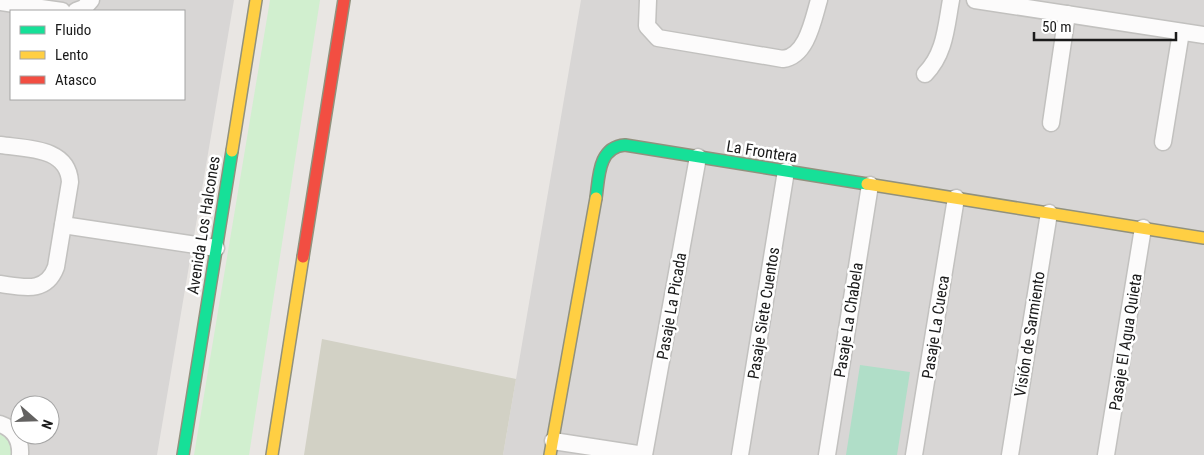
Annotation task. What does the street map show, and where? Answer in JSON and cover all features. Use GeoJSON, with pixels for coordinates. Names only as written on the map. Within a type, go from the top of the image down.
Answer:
{"type":"FeatureCollection","features":[{"type":"Feature","properties":{"kind":"street"},"geometry":{"type":"LineString","coordinates":[[79,10],[84,8],[91,0]]}},
{"type":"Feature","properties":{"kind":"street","name":"Avenida Los Halcones"},"geometry":{"type":"LineString","coordinates":[[183,455],[256,0]]}},
{"type":"Feature","properties":{"kind":"street"},"geometry":{"type":"LineString","coordinates":[[272,455],[344,0]]}},
{"type":"Feature","properties":{"kind":"street"},"geometry":{"type":"LineString","coordinates":[[648,0],[647,26],[658,38],[783,59],[794,56],[801,48],[819,0]]}},
{"type":"Feature","properties":{"kind":"street"},"geometry":{"type":"LineString","coordinates":[[925,74],[934,64],[942,48],[951,0]]}},
{"type":"Feature","properties":{"kind":"street"},"geometry":{"type":"LineString","coordinates":[[976,0],[1204,35]]}},
{"type":"Feature","properties":{"kind":"street"},"geometry":{"type":"LineString","coordinates":[[0,2],[55,10]]}},
{"type":"Feature","properties":{"kind":"street"},"geometry":{"type":"LineString","coordinates":[[1051,123],[1067,14]]}},
{"type":"Feature","properties":{"kind":"street"},"geometry":{"type":"LineString","coordinates":[[1163,142],[1181,32]]}},
{"type":"Feature","properties":{"kind":"street"},"geometry":{"type":"LineString","coordinates":[[0,144],[51,153],[64,162],[70,182],[56,267],[50,280],[31,288],[0,284]]}},
{"type":"Feature","properties":{"kind":"street","name":"La Frontera"},"geometry":{"type":"LineString","coordinates":[[552,448],[604,157],[611,149],[620,145],[1204,238]]}},
{"type":"Feature","properties":{"kind":"street","name":"Pasaje La Picada"},"geometry":{"type":"LineString","coordinates":[[644,455],[698,157]]}},
{"type":"Feature","properties":{"kind":"street","name":"Pasaje Siete Cuentos"},"geometry":{"type":"LineString","coordinates":[[740,455],[786,171]]}},
{"type":"Feature","properties":{"kind":"street","name":"Pasaje La Chabela"},"geometry":{"type":"LineString","coordinates":[[827,455],[870,185]]}},
{"type":"Feature","properties":{"kind":"street","name":"Pasaje La Cueca"},"geometry":{"type":"LineString","coordinates":[[914,455],[956,198]]}},
{"type":"Feature","properties":{"kind":"street","name":"Visión de Sarmiento"},"geometry":{"type":"LineString","coordinates":[[1010,455],[1049,213]]}},
{"type":"Feature","properties":{"kind":"street"},"geometry":{"type":"LineString","coordinates":[[63,225],[216,248]]}},
{"type":"Feature","properties":{"kind":"street","name":"Pasaje El Agua Quieta"},"geometry":{"type":"LineString","coordinates":[[1106,455],[1143,228]]}},
{"type":"Feature","properties":{"kind":"street"},"geometry":{"type":"LineString","coordinates":[[0,424],[13,431],[18,438],[20,454]]}},
{"type":"Feature","properties":{"kind":"street"},"geometry":{"type":"LineString","coordinates":[[552,448],[644,455]]}},
{"type":"Feature","properties":{"kind":"shaded area"},"geometry":{"type":"Polygon","coordinates":[[[0,0],[234,0],[157,455],[0,455],[0,0]]]}},
{"type":"Feature","properties":{"kind":"shaded area"},"geometry":{"type":"Polygon","coordinates":[[[581,0],[1204,0],[1204,455],[503,455],[581,0]]]}},
{"type":"Feature","properties":{"kind":"shaded area"},"geometry":{"type":"Polygon","coordinates":[[[322,339],[516,379],[503,455],[304,455],[322,339]]]}},
{"type":"Feature","properties":{"kind":"green space"},"geometry":{"type":"Polygon","coordinates":[[[270,0],[320,0],[249,455],[194,455],[270,0]]]}},
{"type":"Feature","properties":{"kind":"green space"},"geometry":{"type":"Polygon","coordinates":[[[860,365],[910,372],[897,455],[846,455],[860,365]]]}},
{"type":"Feature","properties":{"kind":"green space"},"geometry":{"type":"Polygon","coordinates":[[[0,429],[10,438],[10,445],[12,445],[11,455],[0,455],[0,429]]]}},
{"type":"Feature","properties":{"kind":"traffic: fast"},"geometry":{"type":"LineString","coordinates":[[596,198],[601,164],[610,151],[625,145],[867,184]]}},
{"type":"Feature","properties":{"kind":"traffic: fast"},"geometry":{"type":"LineString","coordinates":[[183,455],[232,151]]}},
{"type":"Feature","properties":{"kind":"traffic: slow"},"geometry":{"type":"LineString","coordinates":[[232,151],[256,0]]}},
{"type":"Feature","properties":{"kind":"traffic: slow"},"geometry":{"type":"LineString","coordinates":[[867,184],[1204,238]]}},
{"type":"Feature","properties":{"kind":"traffic: slow"},"geometry":{"type":"LineString","coordinates":[[550,455],[596,198]]}},
{"type":"Feature","properties":{"kind":"traffic: slow"},"geometry":{"type":"LineString","coordinates":[[272,455],[303,257]]}},
{"type":"Feature","properties":{"kind":"traffic: jam"},"geometry":{"type":"LineString","coordinates":[[303,257],[344,0]]}}]}
